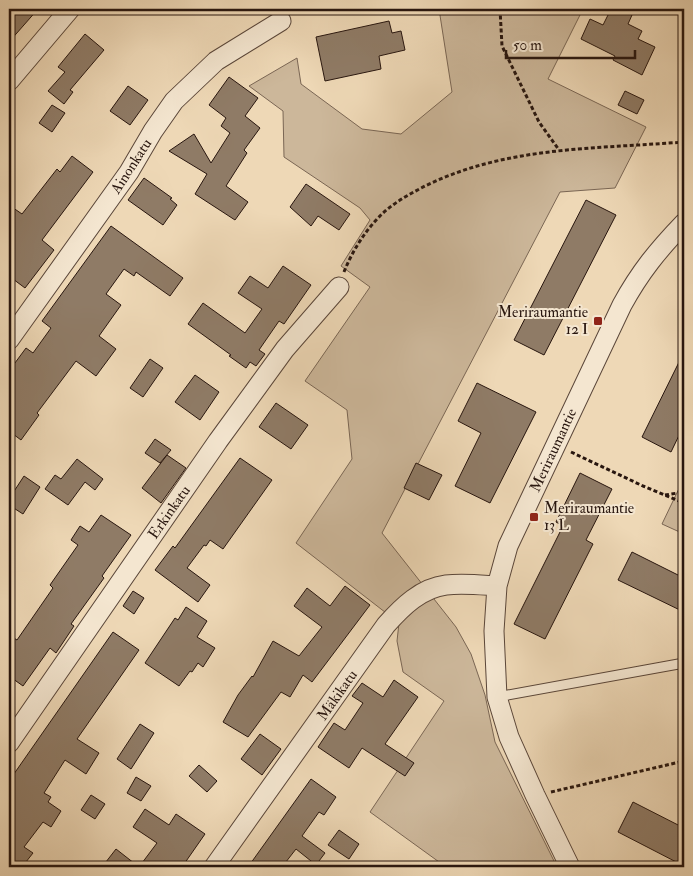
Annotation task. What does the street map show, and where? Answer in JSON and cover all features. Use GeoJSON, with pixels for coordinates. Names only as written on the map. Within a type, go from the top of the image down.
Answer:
{"type":"FeatureCollection","features":[{"type":"Feature","properties":{"kind":"street"},"geometry":{"type":"LineString","coordinates":[[9,82],[70,9]]}},
{"type":"Feature","properties":{"kind":"street","name":"Ainonkatu"},"geometry":{"type":"LineString","coordinates":[[9,340],[129,172],[153,131],[174,101],[216,61],[281,21]]}},
{"type":"Feature","properties":{"kind":"street","name":"Meriraumantie"},"geometry":{"type":"LineString","coordinates":[[570,867],[509,737],[497,697],[494,632],[497,586],[508,546],[622,305],[652,256],[684,223]]}},
{"type":"Feature","properties":{"kind":"street","name":"Erkinkatu"},"geometry":{"type":"LineString","coordinates":[[9,743],[218,441],[285,348],[339,287]]}},
{"type":"Feature","properties":{"kind":"street","name":"Mäkikatu"},"geometry":{"type":"LineString","coordinates":[[214,867],[400,608],[416,597],[446,585],[497,586]]}},
{"type":"Feature","properties":{"kind":"lane"},"geometry":{"type":"LineString","coordinates":[[497,697],[684,663]]}},
{"type":"Feature","properties":{"kind":"path"},"geometry":{"type":"LineString","coordinates":[[500,9],[502,46],[539,122],[559,150]]}},
{"type":"Feature","properties":{"kind":"path"},"geometry":{"type":"LineString","coordinates":[[339,287],[360,240],[378,217],[402,198],[447,175],[491,161],[559,150],[684,142]]}},
{"type":"Feature","properties":{"kind":"path"},"geometry":{"type":"LineString","coordinates":[[567,450],[684,503]]}},
{"type":"Feature","properties":{"kind":"path"},"geometry":{"type":"LineString","coordinates":[[663,495],[684,492]]}},
{"type":"Feature","properties":{"kind":"path"},"geometry":{"type":"LineString","coordinates":[[535,795],[684,760]]}},
{"type":"Feature","properties":{"kind":"shaded area"},"geometry":{"type":"Polygon","coordinates":[[[439,9],[583,9],[548,79],[646,127],[615,188],[560,192],[382,533],[456,627],[471,654],[485,695],[495,742],[557,867],[446,867],[370,812],[444,701],[403,672],[397,641],[399,623],[296,543],[352,459],[347,410],[305,381],[370,287],[341,266],[370,220],[360,208],[284,157],[283,111],[249,86],[297,58],[301,84],[362,129],[401,134],[452,92],[439,9]]]}},
{"type":"Feature","properties":{"kind":"shaded area"},"geometry":{"type":"Polygon","coordinates":[[[684,478],[684,534],[662,524],[684,478]]]}},
{"type":"Feature","properties":{"kind":"building"},"geometry":{"type":"Polygon","coordinates":[[[9,9],[38,9],[9,42],[9,9]]]}},
{"type":"Feature","properties":{"kind":"building"},"geometry":{"type":"Polygon","coordinates":[[[611,9],[618,9],[632,15],[628,24],[642,31],[638,39],[655,47],[642,75],[613,60],[615,56],[581,39],[590,19],[603,25],[611,9]]]}},
{"type":"Feature","properties":{"kind":"building"},"geometry":{"type":"Polygon","coordinates":[[[389,21],[392,33],[401,31],[405,50],[379,56],[381,69],[325,81],[316,37],[389,21]]]}},
{"type":"Feature","properties":{"kind":"building"},"geometry":{"type":"Polygon","coordinates":[[[85,34],[104,50],[70,90],[73,92],[64,104],[48,91],[65,72],[58,67],[85,34]]]}},
{"type":"Feature","properties":{"kind":"building"},"geometry":{"type":"Polygon","coordinates":[[[229,77],[258,98],[245,116],[260,128],[244,150],[247,153],[226,186],[248,202],[235,220],[195,194],[207,174],[169,151],[194,134],[211,163],[230,133],[221,126],[226,118],[209,105],[229,77]]]}},
{"type":"Feature","properties":{"kind":"building"},"geometry":{"type":"Polygon","coordinates":[[[128,86],[148,100],[130,125],[110,111],[128,86]]]}},
{"type":"Feature","properties":{"kind":"building"},"geometry":{"type":"Polygon","coordinates":[[[625,91],[644,100],[637,114],[618,105],[625,91]]]}},
{"type":"Feature","properties":{"kind":"building"},"geometry":{"type":"Polygon","coordinates":[[[52,105],[65,113],[52,132],[39,123],[52,105]]]}},
{"type":"Feature","properties":{"kind":"building"},"geometry":{"type":"Polygon","coordinates":[[[72,156],[93,172],[42,240],[54,250],[25,288],[9,276],[9,205],[22,214],[57,169],[60,172],[72,156]]]}},
{"type":"Feature","properties":{"kind":"building"},"geometry":{"type":"Polygon","coordinates":[[[144,178],[172,198],[170,199],[177,205],[163,225],[128,200],[144,178]]]}},
{"type":"Feature","properties":{"kind":"building"},"geometry":{"type":"Polygon","coordinates":[[[306,184],[350,214],[339,230],[318,216],[311,226],[290,207],[306,184]]]}},
{"type":"Feature","properties":{"kind":"building"},"geometry":{"type":"Polygon","coordinates":[[[586,200],[616,215],[544,355],[514,340],[586,200]]]}},
{"type":"Feature","properties":{"kind":"building"},"geometry":{"type":"Polygon","coordinates":[[[111,226],[183,278],[170,296],[136,272],[134,276],[124,269],[106,294],[121,305],[99,336],[116,349],[96,376],[76,361],[37,413],[39,415],[21,440],[9,431],[9,371],[26,348],[33,353],[51,328],[42,321],[111,226]]]}},
{"type":"Feature","properties":{"kind":"building"},"geometry":{"type":"Polygon","coordinates":[[[283,266],[311,285],[284,324],[279,321],[259,350],[265,354],[256,366],[250,362],[246,368],[188,324],[203,303],[245,333],[262,309],[238,293],[250,276],[268,288],[283,266]]]}},
{"type":"Feature","properties":{"kind":"building"},"geometry":{"type":"Polygon","coordinates":[[[684,352],[684,425],[671,452],[642,437],[684,352]]]}},
{"type":"Feature","properties":{"kind":"building"},"geometry":{"type":"Polygon","coordinates":[[[150,359],[163,368],[143,397],[130,388],[150,359]]]}},
{"type":"Feature","properties":{"kind":"building"},"geometry":{"type":"Polygon","coordinates":[[[195,375],[219,392],[200,420],[175,402],[195,375]]]}},
{"type":"Feature","properties":{"kind":"building"},"geometry":{"type":"Polygon","coordinates":[[[477,383],[536,412],[490,503],[455,486],[481,433],[458,421],[477,383]]]}},
{"type":"Feature","properties":{"kind":"building"},"geometry":{"type":"Polygon","coordinates":[[[276,403],[308,425],[291,449],[259,427],[276,403]]]}},
{"type":"Feature","properties":{"kind":"building"},"geometry":{"type":"Polygon","coordinates":[[[155,439],[171,450],[160,463],[145,453],[155,439]]]}},
{"type":"Feature","properties":{"kind":"building"},"geometry":{"type":"Polygon","coordinates":[[[167,455],[186,468],[161,503],[142,488],[167,455]]]}},
{"type":"Feature","properties":{"kind":"building"},"geometry":{"type":"Polygon","coordinates":[[[240,458],[272,480],[223,549],[210,540],[187,568],[210,585],[198,602],[155,570],[173,546],[175,548],[240,458]]]}},
{"type":"Feature","properties":{"kind":"building"},"geometry":{"type":"Polygon","coordinates":[[[77,459],[103,479],[95,490],[85,482],[68,505],[45,489],[55,475],[61,479],[77,459]]]}},
{"type":"Feature","properties":{"kind":"building"},"geometry":{"type":"Polygon","coordinates":[[[416,463],[442,475],[429,500],[404,488],[416,463]]]}},
{"type":"Feature","properties":{"kind":"building"},"geometry":{"type":"Polygon","coordinates":[[[580,473],[612,489],[586,540],[593,544],[545,639],[514,624],[563,526],[556,522],[580,473]]]}},
{"type":"Feature","properties":{"kind":"building"},"geometry":{"type":"Polygon","coordinates":[[[24,476],[40,487],[23,514],[9,505],[9,499],[24,476]]]}},
{"type":"Feature","properties":{"kind":"building"},"geometry":{"type":"Polygon","coordinates":[[[101,515],[131,535],[102,576],[104,578],[71,624],[74,626],[56,653],[50,648],[23,686],[9,676],[9,635],[17,640],[53,588],[50,585],[78,545],[71,540],[80,526],[89,532],[101,515]]]}},
{"type":"Feature","properties":{"kind":"building"},"geometry":{"type":"Polygon","coordinates":[[[632,552],[684,578],[684,612],[618,580],[632,552]]]}},
{"type":"Feature","properties":{"kind":"building"},"geometry":{"type":"Polygon","coordinates":[[[345,586],[370,605],[312,682],[303,675],[290,697],[281,692],[248,737],[223,722],[238,695],[253,677],[273,641],[299,656],[322,627],[294,606],[307,588],[330,606],[345,586]]]}},
{"type":"Feature","properties":{"kind":"building"},"geometry":{"type":"Polygon","coordinates":[[[133,591],[144,598],[134,614],[123,606],[133,591]]]}},
{"type":"Feature","properties":{"kind":"building"},"geometry":{"type":"Polygon","coordinates":[[[186,607],[207,621],[197,637],[215,648],[203,667],[198,663],[179,686],[145,663],[175,618],[178,620],[186,607]]]}},
{"type":"Feature","properties":{"kind":"building"},"geometry":{"type":"Polygon","coordinates":[[[113,632],[139,650],[77,739],[99,753],[86,774],[65,760],[44,793],[51,797],[48,802],[61,811],[51,827],[43,822],[24,847],[33,853],[22,867],[9,867],[9,781],[113,632]]]}},
{"type":"Feature","properties":{"kind":"building"},"geometry":{"type":"Polygon","coordinates":[[[394,680],[418,697],[385,744],[414,763],[405,776],[362,748],[349,768],[318,747],[334,723],[345,730],[363,703],[352,696],[362,683],[383,697],[394,680]]]}},
{"type":"Feature","properties":{"kind":"building"},"geometry":{"type":"Polygon","coordinates":[[[140,724],[154,733],[131,769],[117,759],[140,724]]]}},
{"type":"Feature","properties":{"kind":"building"},"geometry":{"type":"Polygon","coordinates":[[[260,734],[281,749],[262,775],[241,759],[260,734]]]}},
{"type":"Feature","properties":{"kind":"building"},"geometry":{"type":"Polygon","coordinates":[[[199,765],[217,781],[207,792],[189,776],[199,765]]]}},
{"type":"Feature","properties":{"kind":"building"},"geometry":{"type":"Polygon","coordinates":[[[136,777],[151,786],[141,801],[127,793],[136,777]]]}},
{"type":"Feature","properties":{"kind":"building"},"geometry":{"type":"Polygon","coordinates":[[[311,779],[336,797],[324,815],[319,812],[302,836],[325,853],[316,865],[296,849],[282,867],[248,867],[311,779]]]}},
{"type":"Feature","properties":{"kind":"building"},"geometry":{"type":"Polygon","coordinates":[[[91,795],[105,804],[95,819],[81,810],[91,795]]]}},
{"type":"Feature","properties":{"kind":"building"},"geometry":{"type":"Polygon","coordinates":[[[633,802],[684,828],[684,866],[618,832],[633,802]]]}},
{"type":"Feature","properties":{"kind":"building"},"geometry":{"type":"Polygon","coordinates":[[[145,809],[169,825],[176,814],[205,834],[182,867],[139,867],[157,843],[133,827],[145,809]]]}},
{"type":"Feature","properties":{"kind":"building"},"geometry":{"type":"Polygon","coordinates":[[[339,830],[359,844],[349,859],[328,845],[339,830]]]}},
{"type":"Feature","properties":{"kind":"building"},"geometry":{"type":"Polygon","coordinates":[[[116,849],[139,867],[102,867],[116,849]]]}},
{"type":"Feature","properties":{"kind":"place","name":"Meriraumantie 12 I"},"geometry":{"type":"Point","coordinates":[598,321]}},
{"type":"Feature","properties":{"kind":"place","name":"Meriraumantie 13 L"},"geometry":{"type":"Point","coordinates":[534,517]}}]}
